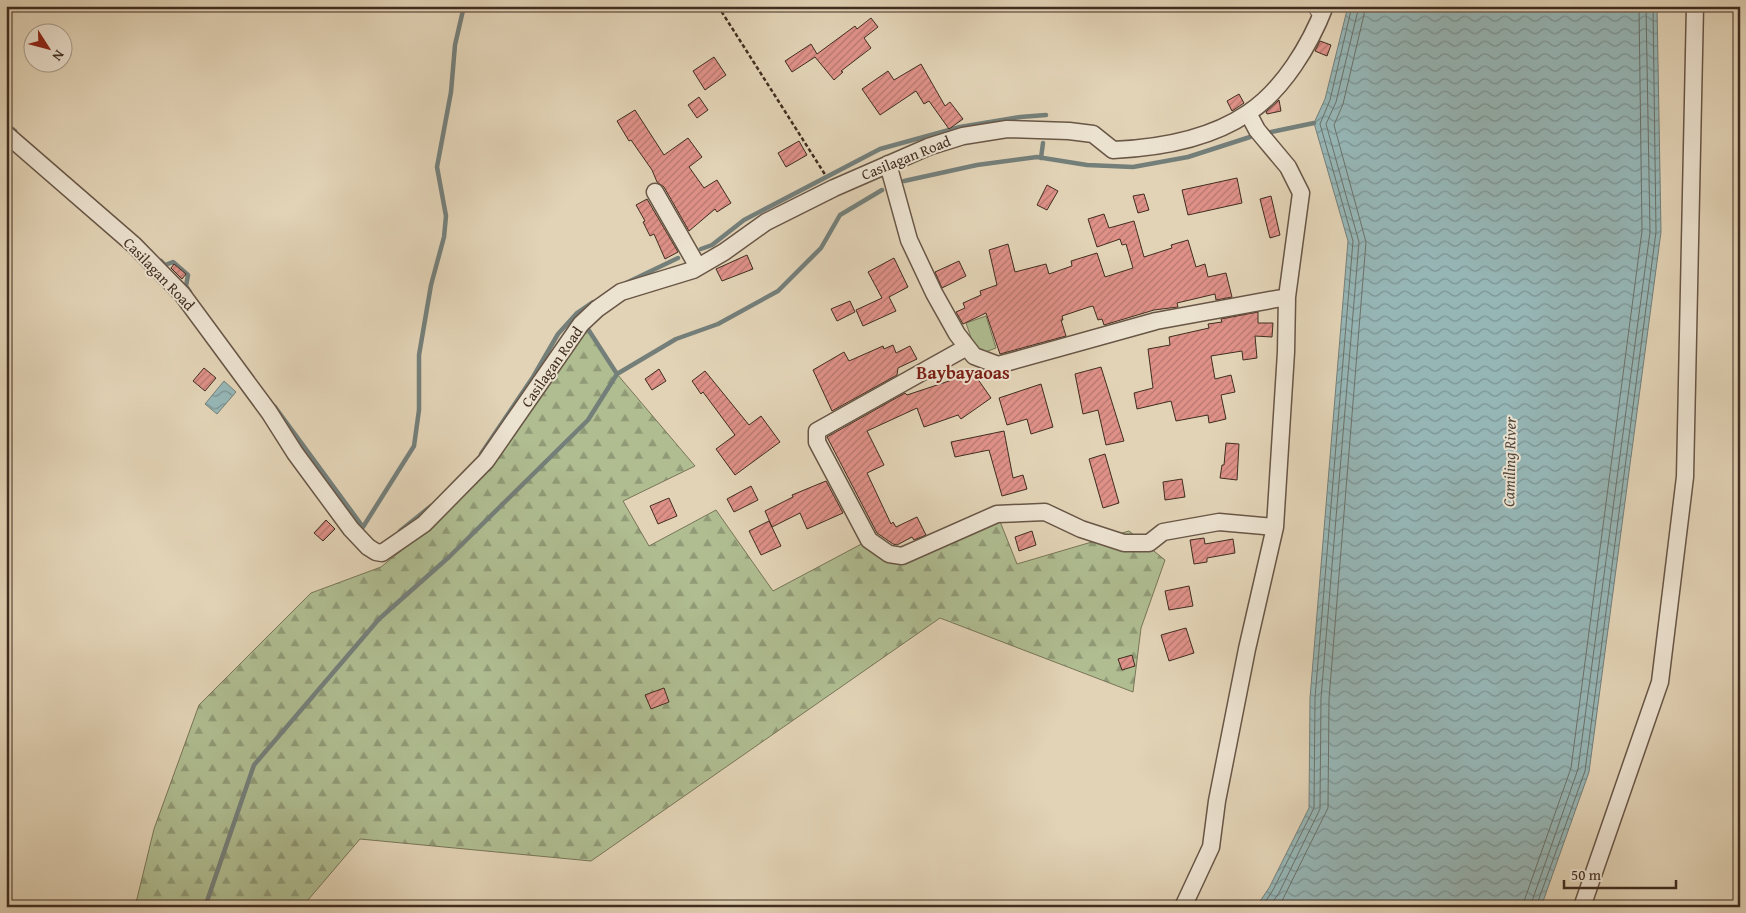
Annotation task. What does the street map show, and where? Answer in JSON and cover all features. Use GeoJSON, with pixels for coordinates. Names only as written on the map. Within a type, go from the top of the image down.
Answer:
{"type":"FeatureCollection","features":[{"type":"Feature","properties":{"kind":"street"},"geometry":{"type":"LineString","coordinates":[[1582,907],[1660,682],[1663,662],[1685,477],[1695,6]]}},
{"type":"Feature","properties":{"kind":"street","name":"Casilagan Road"},"geometry":{"type":"LineString","coordinates":[[6,134],[134,244],[182,294],[269,412],[295,453],[351,529],[376,552],[388,551],[416,531],[469,481],[501,442],[567,342],[597,310],[621,292],[676,276],[698,267],[724,252],[766,222],[834,188],[888,164],[963,136],[1007,129],[1069,131],[1093,134],[1113,150],[1182,141],[1228,124],[1248,113],[1289,72],[1319,10]]}},
{"type":"Feature","properties":{"kind":"street"},"geometry":{"type":"LineString","coordinates":[[1183,907],[1210,847],[1247,649],[1275,527],[1286,352],[1287,298],[1301,193],[1288,168],[1257,130],[1248,113]]}},
{"type":"Feature","properties":{"kind":"street"},"geometry":{"type":"LineString","coordinates":[[888,164],[909,240],[934,293],[974,356],[998,365],[1156,321],[1287,298]]}},
{"type":"Feature","properties":{"kind":"street"},"geometry":{"type":"LineString","coordinates":[[655,192],[698,267]]}},
{"type":"Feature","properties":{"kind":"street"},"geometry":{"type":"LineString","coordinates":[[967,347],[816,431],[817,442],[869,540],[889,554],[902,556],[997,514],[1045,512],[1081,529],[1124,543],[1149,543],[1163,532],[1219,522],[1275,527]]}},
{"type":"Feature","properties":{"kind":"path"},"geometry":{"type":"LineString","coordinates":[[718,6],[834,188]]}},
{"type":"Feature","properties":{"kind":"green space"},"geometry":{"type":"Polygon","coordinates":[[[986,316],[996,348],[977,355],[966,323],[986,316]]]}},
{"type":"Feature","properties":{"kind":"green space"},"geometry":{"type":"Polygon","coordinates":[[[583,322],[617,374],[695,466],[623,501],[649,546],[716,510],[773,591],[869,540],[889,554],[997,514],[1017,564],[1129,531],[1165,560],[1141,628],[1133,692],[940,618],[591,861],[360,839],[302,907],[135,907],[154,829],[199,705],[311,593],[381,567],[423,533],[583,322]]]}},
{"type":"Feature","properties":{"kind":"water","name":"Camiling River"},"geometry":{"type":"Polygon","coordinates":[[[1348,6],[1657,6],[1661,232],[1589,772],[1541,907],[1256,907],[1269,888],[1309,808],[1310,698],[1348,241],[1314,123],[1325,99],[1348,6]]]}},
{"type":"Feature","properties":{"kind":"water"},"geometry":{"type":"Polygon","coordinates":[[[224,381],[236,392],[217,414],[205,404],[224,381]]]}},
{"type":"Feature","properties":{"kind":"building"},"geometry":{"type":"Polygon","coordinates":[[[871,18],[878,27],[864,38],[871,48],[841,71],[843,72],[834,80],[815,57],[792,72],[785,61],[811,44],[817,54],[855,26],[857,29],[871,18]]]}},
{"type":"Feature","properties":{"kind":"building"},"geometry":{"type":"Polygon","coordinates":[[[1320,41],[1331,45],[1327,56],[1315,51],[1320,41]]]}},
{"type":"Feature","properties":{"kind":"building"},"geometry":{"type":"Polygon","coordinates":[[[714,57],[726,75],[705,90],[693,71],[714,57]]]}},
{"type":"Feature","properties":{"kind":"building"},"geometry":{"type":"Polygon","coordinates":[[[921,64],[945,106],[950,102],[963,119],[949,129],[929,101],[924,104],[916,91],[880,115],[862,89],[888,71],[894,80],[921,64]]]}},
{"type":"Feature","properties":{"kind":"building"},"geometry":{"type":"Polygon","coordinates":[[[1239,94],[1244,103],[1232,111],[1227,101],[1239,94]]]}},
{"type":"Feature","properties":{"kind":"building"},"geometry":{"type":"Polygon","coordinates":[[[699,97],[708,110],[697,118],[688,105],[699,97]]]}},
{"type":"Feature","properties":{"kind":"building"},"geometry":{"type":"Polygon","coordinates":[[[1279,100],[1281,111],[1267,114],[1266,112],[1279,100]]]}},
{"type":"Feature","properties":{"kind":"building"},"geometry":{"type":"Polygon","coordinates":[[[635,110],[664,155],[688,138],[702,157],[689,167],[704,188],[717,180],[731,203],[717,212],[715,209],[689,231],[664,187],[657,182],[652,170],[631,140],[629,141],[617,121],[635,110]]]}},
{"type":"Feature","properties":{"kind":"building"},"geometry":{"type":"Polygon","coordinates":[[[799,141],[807,155],[786,167],[778,153],[799,141]]]}},
{"type":"Feature","properties":{"kind":"building"},"geometry":{"type":"Polygon","coordinates":[[[1237,178],[1242,203],[1188,215],[1182,190],[1237,178]]]}},
{"type":"Feature","properties":{"kind":"building"},"geometry":{"type":"Polygon","coordinates":[[[1047,185],[1058,191],[1047,210],[1037,205],[1047,185]]]}},
{"type":"Feature","properties":{"kind":"building"},"geometry":{"type":"Polygon","coordinates":[[[1144,194],[1149,210],[1138,213],[1133,196],[1144,194]]]}},
{"type":"Feature","properties":{"kind":"building"},"geometry":{"type":"Polygon","coordinates":[[[1271,196],[1280,235],[1270,238],[1260,199],[1271,196]]]}},
{"type":"Feature","properties":{"kind":"building"},"geometry":{"type":"Polygon","coordinates":[[[647,199],[678,252],[665,259],[654,234],[650,236],[643,222],[645,221],[636,205],[647,199]]]}},
{"type":"Feature","properties":{"kind":"building"},"geometry":{"type":"Polygon","coordinates":[[[1104,214],[1109,228],[1134,221],[1144,257],[1172,248],[1171,245],[1188,240],[1196,267],[1205,264],[1208,277],[1226,273],[1232,297],[1216,300],[1215,294],[1177,303],[1178,307],[1154,310],[1104,325],[1102,319],[1098,320],[1093,306],[1062,316],[1063,320],[1061,320],[1066,336],[1000,354],[986,313],[963,324],[956,312],[965,308],[963,303],[981,295],[980,291],[997,285],[989,250],[1008,244],[1015,272],[1046,264],[1049,274],[1072,266],[1071,261],[1097,253],[1105,277],[1133,268],[1126,244],[1122,245],[1120,239],[1097,247],[1088,219],[1104,214]]]}},
{"type":"Feature","properties":{"kind":"building"},"geometry":{"type":"Polygon","coordinates":[[[747,255],[753,269],[722,281],[716,269],[747,255]]]}},
{"type":"Feature","properties":{"kind":"building"},"geometry":{"type":"Polygon","coordinates":[[[894,258],[908,287],[889,297],[896,311],[863,326],[856,310],[882,298],[868,272],[894,258]]]}},
{"type":"Feature","properties":{"kind":"building"},"geometry":{"type":"Polygon","coordinates":[[[959,261],[966,276],[942,288],[935,272],[959,261]]]}},
{"type":"Feature","properties":{"kind":"building"},"geometry":{"type":"Polygon","coordinates":[[[174,264],[186,274],[182,279],[171,268],[174,264]]]}},
{"type":"Feature","properties":{"kind":"building"},"geometry":{"type":"Polygon","coordinates":[[[850,301],[855,312],[837,321],[831,309],[850,301]]]}},
{"type":"Feature","properties":{"kind":"building"},"geometry":{"type":"Polygon","coordinates":[[[1258,312],[1258,323],[1273,323],[1272,337],[1255,336],[1257,358],[1243,360],[1242,351],[1211,356],[1215,379],[1231,375],[1235,392],[1221,395],[1226,419],[1209,423],[1208,415],[1176,421],[1171,401],[1137,409],[1134,393],[1153,388],[1148,349],[1170,345],[1169,337],[1209,328],[1208,324],[1222,322],[1221,319],[1258,312]]]}},
{"type":"Feature","properties":{"kind":"building"},"geometry":{"type":"Polygon","coordinates":[[[893,345],[896,353],[910,346],[917,359],[898,368],[897,375],[832,411],[813,370],[844,352],[849,361],[883,346],[884,349],[893,345]]]}},
{"type":"Feature","properties":{"kind":"building"},"geometry":{"type":"Polygon","coordinates":[[[1101,367],[1124,441],[1106,445],[1098,410],[1083,414],[1075,374],[1101,367]]]}},
{"type":"Feature","properties":{"kind":"building"},"geometry":{"type":"Polygon","coordinates":[[[204,368],[216,378],[205,391],[193,381],[204,368]]]}},
{"type":"Feature","properties":{"kind":"building"},"geometry":{"type":"Polygon","coordinates":[[[659,369],[666,381],[652,390],[645,379],[659,369]]]}},
{"type":"Feature","properties":{"kind":"building"},"geometry":{"type":"Polygon","coordinates":[[[956,370],[977,378],[991,398],[961,419],[958,415],[924,427],[917,408],[867,431],[884,465],[867,473],[891,524],[893,522],[896,527],[917,517],[926,535],[914,540],[912,537],[897,545],[893,544],[877,533],[827,437],[905,393],[907,395],[952,380],[956,370]]]}},
{"type":"Feature","properties":{"kind":"building"},"geometry":{"type":"Polygon","coordinates":[[[705,371],[749,425],[761,416],[780,442],[735,475],[716,449],[735,435],[703,392],[701,394],[692,381],[705,371]]]}},
{"type":"Feature","properties":{"kind":"building"},"geometry":{"type":"Polygon","coordinates":[[[1041,384],[1053,427],[1031,434],[1027,419],[1007,425],[999,398],[1041,384]]]}},
{"type":"Feature","properties":{"kind":"building"},"geometry":{"type":"Polygon","coordinates":[[[1004,431],[1013,478],[1023,475],[1027,489],[1002,496],[989,450],[955,457],[951,442],[1004,431]]]}},
{"type":"Feature","properties":{"kind":"building"},"geometry":{"type":"Polygon","coordinates":[[[1226,443],[1239,444],[1237,480],[1220,478],[1222,465],[1224,465],[1226,443]]]}},
{"type":"Feature","properties":{"kind":"building"},"geometry":{"type":"Polygon","coordinates":[[[1105,454],[1119,503],[1103,508],[1089,459],[1105,454]]]}},
{"type":"Feature","properties":{"kind":"building"},"geometry":{"type":"Polygon","coordinates":[[[1182,479],[1185,497],[1165,500],[1163,482],[1182,479]]]}},
{"type":"Feature","properties":{"kind":"building"},"geometry":{"type":"Polygon","coordinates":[[[826,481],[843,513],[807,529],[800,513],[772,527],[765,511],[793,497],[792,495],[826,481]]]}},
{"type":"Feature","properties":{"kind":"building"},"geometry":{"type":"Polygon","coordinates":[[[751,486],[758,500],[734,512],[727,499],[751,486]]]}},
{"type":"Feature","properties":{"kind":"building"},"geometry":{"type":"Polygon","coordinates":[[[669,498],[677,516],[658,524],[650,506],[669,498]]]}},
{"type":"Feature","properties":{"kind":"building"},"geometry":{"type":"Polygon","coordinates":[[[326,520],[335,529],[323,541],[314,533],[326,520]]]}},
{"type":"Feature","properties":{"kind":"building"},"geometry":{"type":"Polygon","coordinates":[[[769,521],[781,546],[761,555],[749,531],[769,521]]]}},
{"type":"Feature","properties":{"kind":"building"},"geometry":{"type":"Polygon","coordinates":[[[1032,531],[1036,545],[1019,551],[1015,537],[1032,531]]]}},
{"type":"Feature","properties":{"kind":"building"},"geometry":{"type":"Polygon","coordinates":[[[1204,538],[1205,544],[1233,539],[1235,553],[1207,558],[1207,562],[1194,564],[1190,540],[1204,538]]]}},
{"type":"Feature","properties":{"kind":"building"},"geometry":{"type":"Polygon","coordinates":[[[1189,586],[1193,606],[1169,610],[1165,591],[1189,586]]]}},
{"type":"Feature","properties":{"kind":"building"},"geometry":{"type":"Polygon","coordinates":[[[1186,628],[1194,653],[1169,661],[1161,635],[1186,628]]]}},
{"type":"Feature","properties":{"kind":"building"},"geometry":{"type":"Polygon","coordinates":[[[1132,655],[1135,666],[1122,670],[1118,659],[1132,655]]]}},
{"type":"Feature","properties":{"kind":"building"},"geometry":{"type":"Polygon","coordinates":[[[664,688],[669,702],[651,709],[645,695],[664,688]]]}},
{"type":"Feature","properties":{"kind":"waterway"},"geometry":{"type":"LineString","coordinates":[[275,407],[363,527],[414,446],[419,410],[419,355],[431,285],[444,237],[446,216],[437,167],[451,92],[455,45],[464,6]]}},
{"type":"Feature","properties":{"kind":"waterway"},"geometry":{"type":"LineString","coordinates":[[701,249],[712,245],[744,220],[880,149],[960,127],[1020,117],[1046,115]]}},
{"type":"Feature","properties":{"kind":"waterway"},"geometry":{"type":"LineString","coordinates":[[1271,132],[1314,123]]}},
{"type":"Feature","properties":{"kind":"waterway"},"geometry":{"type":"LineString","coordinates":[[6,124],[15,131]]}},
{"type":"Feature","properties":{"kind":"waterway"},"geometry":{"type":"LineString","coordinates":[[904,181],[977,165],[1037,157],[1087,165],[1133,167],[1188,157],[1250,137]]}},
{"type":"Feature","properties":{"kind":"waterway"},"geometry":{"type":"LineString","coordinates":[[1041,158],[1043,143]]}},
{"type":"Feature","properties":{"kind":"waterway"},"geometry":{"type":"LineString","coordinates":[[617,374],[676,339],[718,324],[778,291],[821,248],[840,215],[882,190]]}},
{"type":"Feature","properties":{"kind":"waterway"},"geometry":{"type":"LineString","coordinates":[[626,283],[678,258]]}},
{"type":"Feature","properties":{"kind":"waterway"},"geometry":{"type":"LineString","coordinates":[[161,261],[165,265],[173,262],[188,275],[186,286],[190,292]]}},
{"type":"Feature","properties":{"kind":"waterway"},"geometry":{"type":"LineString","coordinates":[[579,315],[577,313],[593,302]]}},
{"type":"Feature","properties":{"kind":"waterway"},"geometry":{"type":"LineString","coordinates":[[481,454],[533,377],[558,334],[577,313]]}},
{"type":"Feature","properties":{"kind":"waterway"},"geometry":{"type":"LineString","coordinates":[[205,907],[254,765],[379,619],[449,557],[588,420],[617,374],[586,326]]}},
{"type":"Feature","properties":{"kind":"waterway"},"geometry":{"type":"LineString","coordinates":[[400,531],[431,506]]}},
{"type":"Feature","properties":{"kind":"district","name":"Baybayaoas"},"geometry":{"type":"Point","coordinates":[963,373]}}]}
